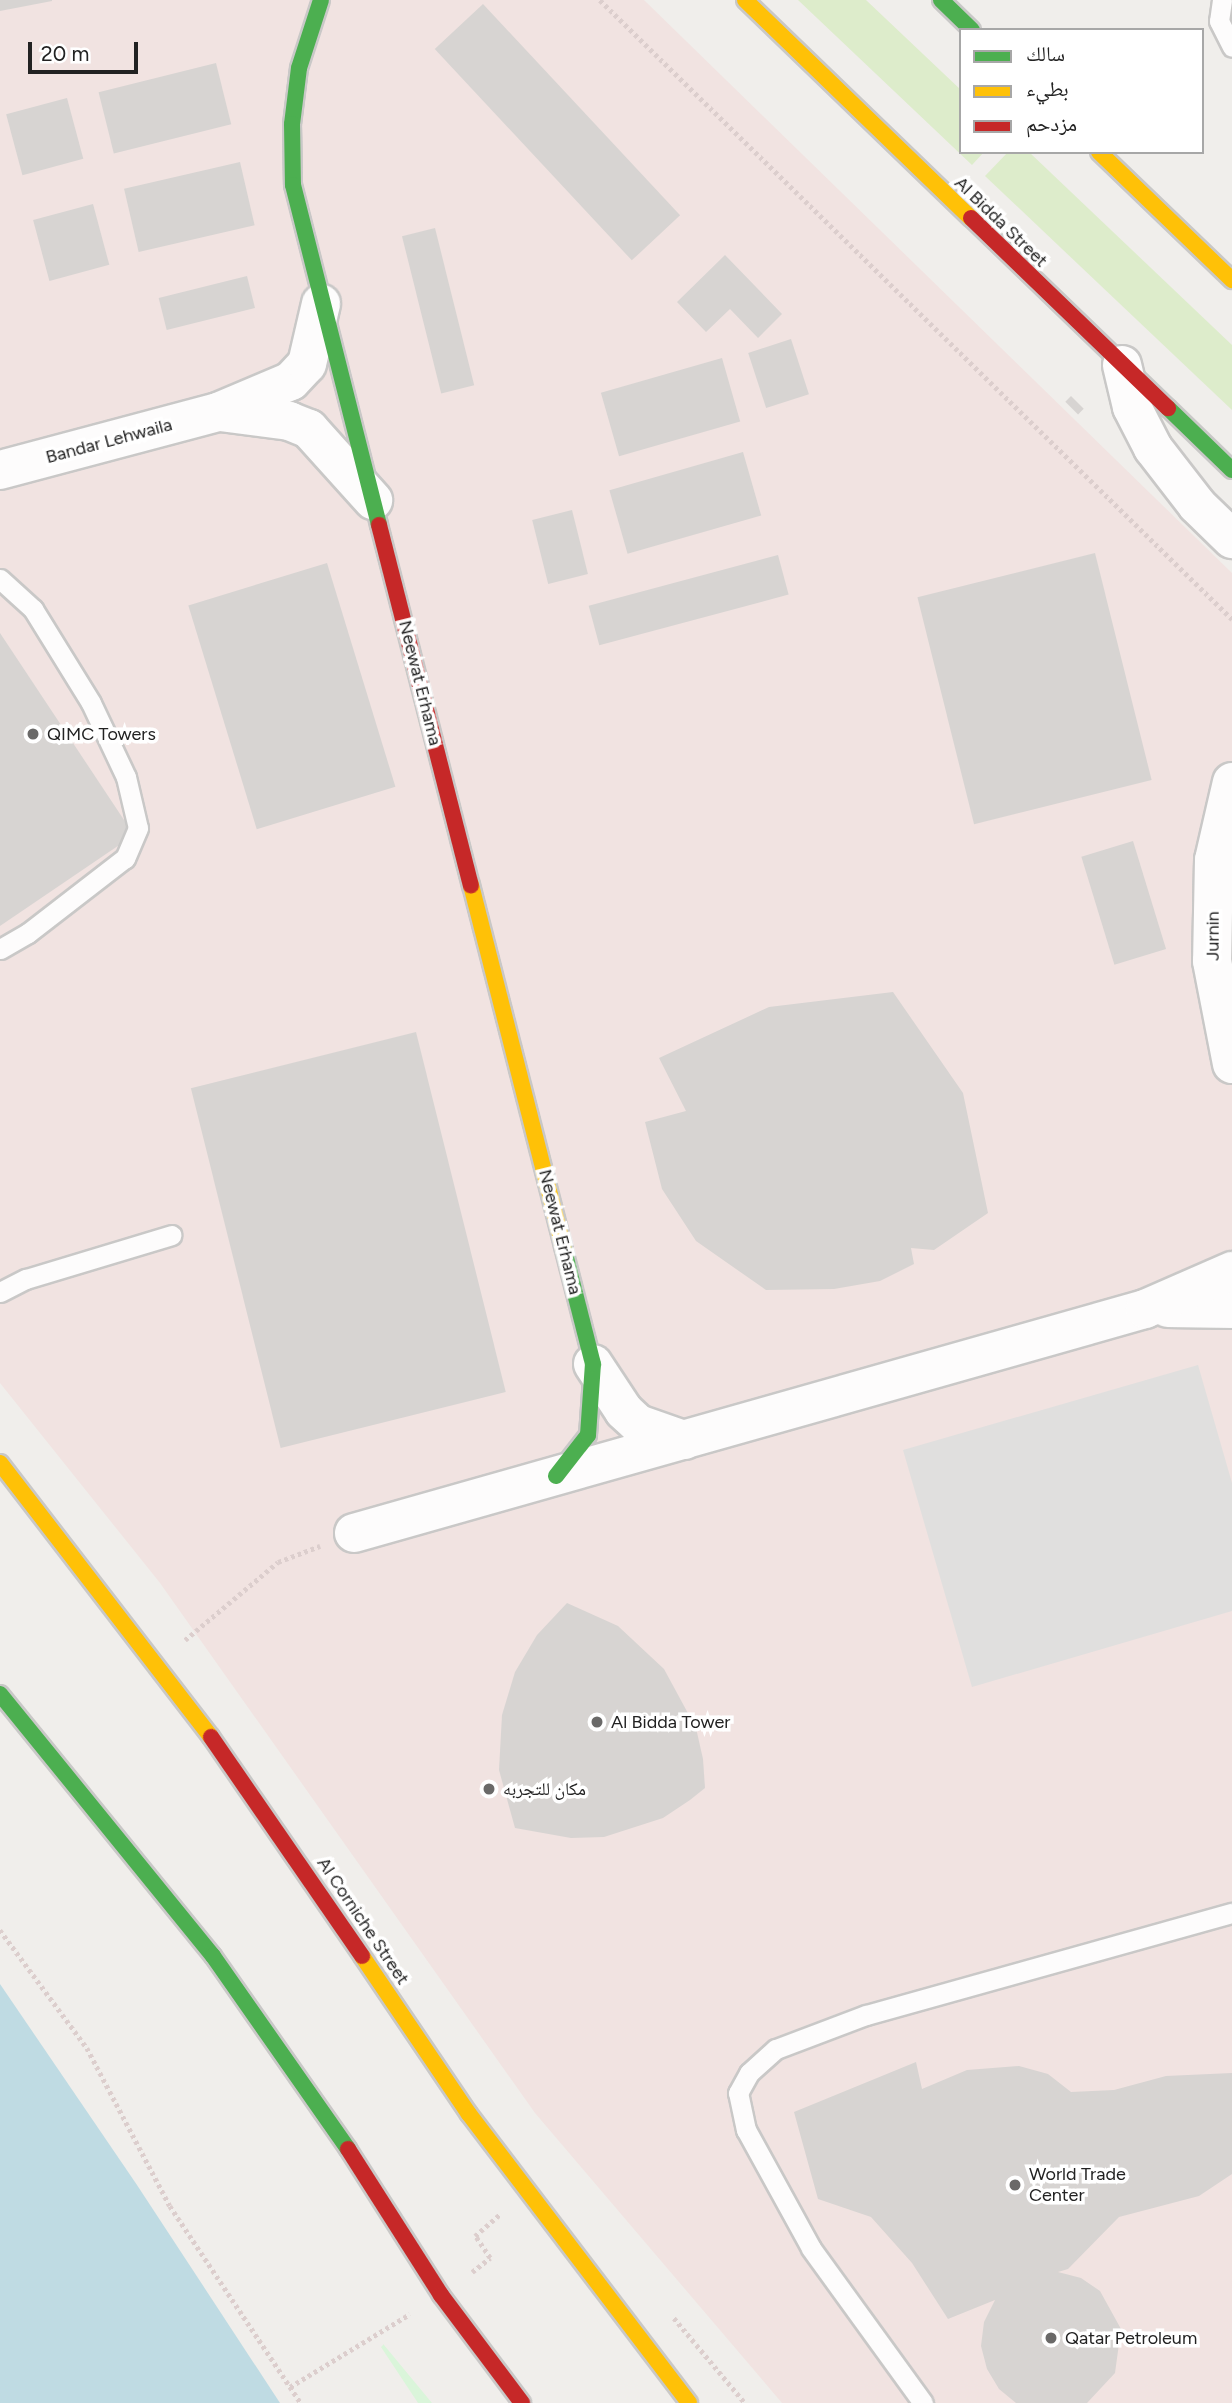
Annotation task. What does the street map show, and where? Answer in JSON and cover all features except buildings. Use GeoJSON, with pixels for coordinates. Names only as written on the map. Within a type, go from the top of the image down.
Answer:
{"type":"FeatureCollection","features":[{"type":"Feature","properties":{"kind":"main road","name":"Neewat Erhama"},"geometry":{"type":"LineString","coordinates":[[321,0],[299,68],[292,124],[293,185],[321,304],[593,1364],[589,1436],[556,1476]]}},
{"type":"Feature","properties":{"kind":"main road","name":"Al Bidda Street"},"geometry":{"type":"LineString","coordinates":[[745,0],[1232,470]]}},
{"type":"Feature","properties":{"kind":"main road"},"geometry":{"type":"LineString","coordinates":[[941,0],[970,28]]}},
{"type":"Feature","properties":{"kind":"main road"},"geometry":{"type":"LineString","coordinates":[[1101,154],[1232,280]]}},
{"type":"Feature","properties":{"kind":"main road","name":"Al Corniche Street"},"geometry":{"type":"LineString","coordinates":[[0,1463],[158,1663],[280,1831],[526,2192],[689,2403]]}},
{"type":"Feature","properties":{"kind":"main road"},"geometry":{"type":"LineString","coordinates":[[0,1694],[214,1956],[307,2084],[441,2295],[522,2403]]}},
{"type":"Feature","properties":{"kind":"street","name":"Bandar Lehwaila"},"geometry":{"type":"LineString","coordinates":[[0,470],[218,412],[301,373],[312,349],[321,304]]}},
{"type":"Feature","properties":{"kind":"street"},"geometry":{"type":"LineString","coordinates":[[1122,365],[1132,407],[1153,448],[1197,505],[1232,539]]}},
{"type":"Feature","properties":{"kind":"street","name":"Bandar Lehwaila"},"geometry":{"type":"LineString","coordinates":[[218,412],[289,421],[309,429],[373,500]]}},
{"type":"Feature","properties":{"kind":"street","name":"Jurnin"},"geometry":{"type":"LineString","coordinates":[[1230,796],[1214,860],[1212,961],[1232,1064]]}},
{"type":"Feature","properties":{"kind":"street"},"geometry":{"type":"LineString","coordinates":[[354,1533],[1146,1309],[1232,1271]]}},
{"type":"Feature","properties":{"kind":"street"},"geometry":{"type":"LineString","coordinates":[[1146,1309],[1232,1309]]}},
{"type":"Feature","properties":{"kind":"street","name":"Neewat Erhama"},"geometry":{"type":"LineString","coordinates":[[593,1364],[624,1410],[638,1424],[684,1440]]}},
{"type":"Feature","properties":{"kind":"lane"},"geometry":{"type":"LineString","coordinates":[[1222,0],[1219,21],[1232,47]]}},
{"type":"Feature","properties":{"kind":"lane"},"geometry":{"type":"LineString","coordinates":[[0,579],[33,609],[91,702],[127,777],[138,828],[125,858],[28,933],[0,949]]}},
{"type":"Feature","properties":{"kind":"lane"},"geometry":{"type":"LineString","coordinates":[[0,1292],[26,1279],[172,1235]]}},
{"type":"Feature","properties":{"kind":"lane"},"geometry":{"type":"LineString","coordinates":[[923,2403],[811,2248],[746,2130],[738,2094],[749,2073],[776,2049],[866,2015],[1232,1913]]}},
{"type":"Feature","properties":{"kind":"path"},"geometry":{"type":"LineString","coordinates":[[600,0],[1232,619]]}},
{"type":"Feature","properties":{"kind":"path"},"geometry":{"type":"LineString","coordinates":[[158,1663],[278,1562],[354,1533]]}},
{"type":"Feature","properties":{"kind":"path"},"geometry":{"type":"LineString","coordinates":[[0,1930],[87,2048],[170,2206],[301,2403]]}},
{"type":"Feature","properties":{"kind":"path"},"geometry":{"type":"LineString","coordinates":[[290,2387],[441,2295],[490,2258],[475,2236],[526,2192]]}},
{"type":"Feature","properties":{"kind":"path"},"geometry":{"type":"LineString","coordinates":[[666,2308],[745,2403]]}},
{"type":"Feature","properties":{"kind":"shaded area"},"geometry":{"type":"Polygon","coordinates":[[[0,0],[644,0],[1232,573],[1232,2403],[782,2403],[535,2113],[160,1583],[0,1383],[0,0]]]}},
{"type":"Feature","properties":{"kind":"shaded area"},"geometry":{"type":"Polygon","coordinates":[[[1198,1365],[1232,1483],[1232,1611],[972,1687],[903,1450],[1198,1365]]]}},
{"type":"Feature","properties":{"kind":"green space"},"geometry":{"type":"Polygon","coordinates":[[[798,0],[866,0],[959,88],[959,153],[798,0]]]}},
{"type":"Feature","properties":{"kind":"green space"},"geometry":{"type":"Polygon","coordinates":[[[960,154],[982,154],[972,165],[960,154]]]}},
{"type":"Feature","properties":{"kind":"green space"},"geometry":{"type":"Polygon","coordinates":[[[1006,154],[1031,154],[1232,345],[1232,410],[985,176],[1006,154]]]}},
{"type":"Feature","properties":{"kind":"green space"},"geometry":{"type":"Polygon","coordinates":[[[384,2344],[432,2403],[418,2403],[381,2347],[384,2344]]]}},
{"type":"Feature","properties":{"kind":"water"},"geometry":{"type":"Polygon","coordinates":[[[0,1984],[137,2185],[280,2403],[0,2403],[0,1984]]]}},
{"type":"Feature","properties":{"kind":"traffic: fast"},"geometry":{"type":"LineString","coordinates":[[321,0],[299,68],[292,124],[293,185],[379,525]]}},
{"type":"Feature","properties":{"kind":"traffic: fast"},"geometry":{"type":"LineString","coordinates":[[941,0],[970,28]]}},
{"type":"Feature","properties":{"kind":"traffic: fast"},"geometry":{"type":"LineString","coordinates":[[1168,408],[1232,470]]}},
{"type":"Feature","properties":{"kind":"traffic: fast"},"geometry":{"type":"LineString","coordinates":[[556,1476],[588,1435],[593,1364],[563,1246]]}},
{"type":"Feature","properties":{"kind":"traffic: fast"},"geometry":{"type":"LineString","coordinates":[[0,1694],[213,1956],[348,2149]]}},
{"type":"Feature","properties":{"kind":"traffic: slow"},"geometry":{"type":"LineString","coordinates":[[745,0],[971,218]]}},
{"type":"Feature","properties":{"kind":"traffic: slow"},"geometry":{"type":"LineString","coordinates":[[1101,154],[1232,280]]}},
{"type":"Feature","properties":{"kind":"traffic: slow"},"geometry":{"type":"LineString","coordinates":[[471,885],[563,1246]]}},
{"type":"Feature","properties":{"kind":"traffic: slow"},"geometry":{"type":"LineString","coordinates":[[0,1463],[211,1737]]}},
{"type":"Feature","properties":{"kind":"traffic: slow"},"geometry":{"type":"LineString","coordinates":[[362,1956],[469,2114],[689,2403]]}},
{"type":"Feature","properties":{"kind":"traffic: jam"},"geometry":{"type":"LineString","coordinates":[[971,218],[1168,408]]}},
{"type":"Feature","properties":{"kind":"traffic: jam"},"geometry":{"type":"LineString","coordinates":[[379,525],[471,885]]}},
{"type":"Feature","properties":{"kind":"traffic: jam"},"geometry":{"type":"LineString","coordinates":[[211,1737],[362,1956]]}},
{"type":"Feature","properties":{"kind":"traffic: jam"},"geometry":{"type":"LineString","coordinates":[[348,2149],[441,2295],[522,2403]]}},
{"type":"Feature","properties":{"kind":"place","name":"QIMC Towers"},"geometry":{"type":"Point","coordinates":[33,734]}},
{"type":"Feature","properties":{"kind":"place","name":"Al Bidda Tower"},"geometry":{"type":"Point","coordinates":[597,1722]}},
{"type":"Feature","properties":{"kind":"place","name":"مكان للتجربه"},"geometry":{"type":"Point","coordinates":[489,1789]}},
{"type":"Feature","properties":{"kind":"place","name":"World Trade Center"},"geometry":{"type":"Point","coordinates":[1015,2185]}},
{"type":"Feature","properties":{"kind":"place","name":"Qatar Petroleum"},"geometry":{"type":"Point","coordinates":[1051,2338]}}]}
